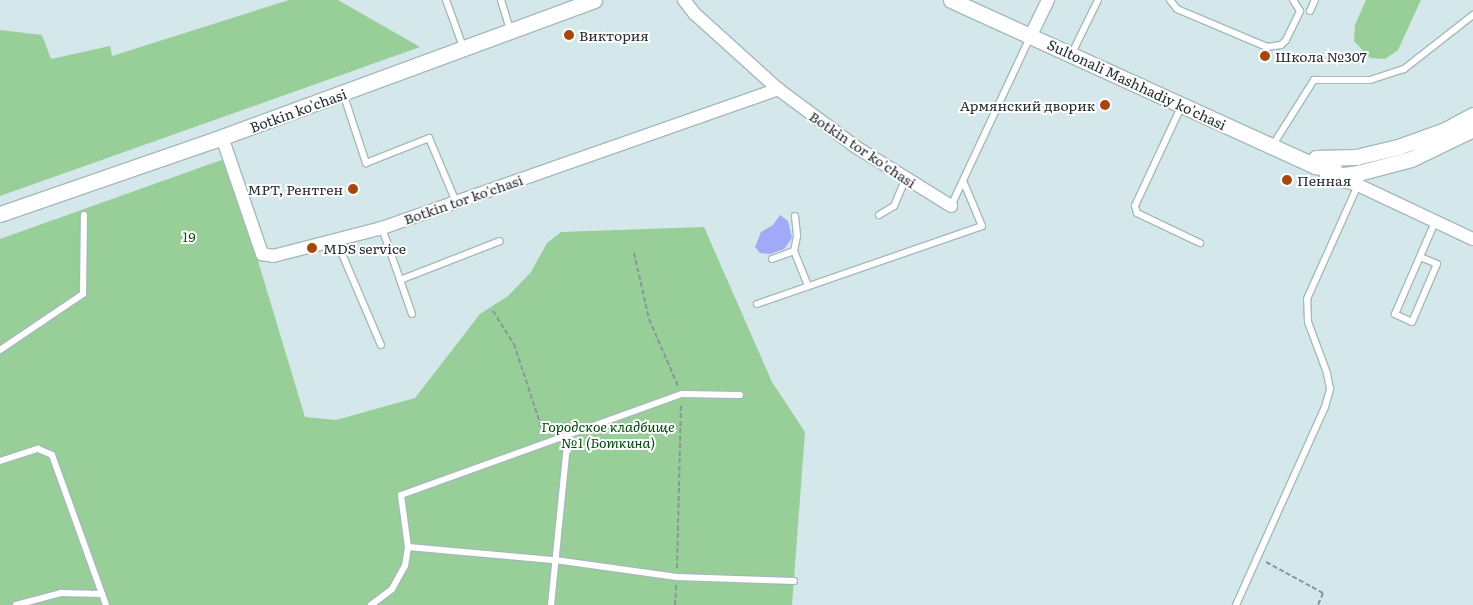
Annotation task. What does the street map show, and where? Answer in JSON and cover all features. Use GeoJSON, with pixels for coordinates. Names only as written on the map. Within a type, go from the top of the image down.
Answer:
{"type":"FeatureCollection","features":[{"type":"Feature","properties":{"kind":"street","name":"Botkin ko'chasi"},"geometry":{"type":"LineString","coordinates":[[0,214],[222,137],[594,0]]}},
{"type":"Feature","properties":{"kind":"street","name":"Botkin tor ko'chasi"},"geometry":{"type":"LineString","coordinates":[[684,0],[695,14],[778,88],[856,148],[951,206]]}},
{"type":"Feature","properties":{"kind":"street","name":"Sultonali Mashhadiy ko'chasi"},"geometry":{"type":"LineString","coordinates":[[951,0],[1075,47],[1316,158]]}},
{"type":"Feature","properties":{"kind":"street","name":"Sultonali Mashhadiy ko'chasi"},"geometry":{"type":"LineString","coordinates":[[972,0],[1033,32],[1182,104],[1315,166],[1334,169],[1327,177]]}},
{"type":"Feature","properties":{"kind":"street"},"geometry":{"type":"LineString","coordinates":[[1033,32],[1048,0]]}},
{"type":"Feature","properties":{"kind":"street","name":"Botkin tor ko'chasi"},"geometry":{"type":"LineString","coordinates":[[222,137],[262,254],[273,256],[337,242],[382,228],[778,88]]}},
{"type":"Feature","properties":{"kind":"street"},"geometry":{"type":"LineString","coordinates":[[1473,115],[1438,133],[1398,147],[1356,157],[1316,158],[1327,177],[1358,185],[1473,239]]}},
{"type":"Feature","properties":{"kind":"street"},"geometry":{"type":"LineString","coordinates":[[1327,177],[1358,173],[1411,159],[1473,129]]}},
{"type":"Feature","properties":{"kind":"lane"},"geometry":{"type":"LineString","coordinates":[[446,0],[464,48]]}},
{"type":"Feature","properties":{"kind":"lane"},"geometry":{"type":"LineString","coordinates":[[501,0],[510,31]]}},
{"type":"Feature","properties":{"kind":"lane"},"geometry":{"type":"LineString","coordinates":[[1075,47],[1098,0]]}},
{"type":"Feature","properties":{"kind":"lane"},"geometry":{"type":"LineString","coordinates":[[1170,0],[1177,9],[1257,45],[1275,47],[1286,40],[1300,11],[1293,0]]}},
{"type":"Feature","properties":{"kind":"lane"},"geometry":{"type":"LineString","coordinates":[[1310,11],[1315,0]]}},
{"type":"Feature","properties":{"kind":"lane"},"geometry":{"type":"LineString","coordinates":[[1276,140],[1314,80],[1370,80],[1404,69],[1473,15]]}},
{"type":"Feature","properties":{"kind":"lane"},"geometry":{"type":"LineString","coordinates":[[951,206],[964,183],[1033,32]]}},
{"type":"Feature","properties":{"kind":"lane"},"geometry":{"type":"LineString","coordinates":[[343,93],[366,163],[429,138],[456,202]]}},
{"type":"Feature","properties":{"kind":"lane"},"geometry":{"type":"LineString","coordinates":[[1182,104],[1134,206],[1137,213],[1200,243]]}},
{"type":"Feature","properties":{"kind":"lane"},"geometry":{"type":"LineString","coordinates":[[878,215],[894,206],[906,178]]}},
{"type":"Feature","properties":{"kind":"lane"},"geometry":{"type":"LineString","coordinates":[[757,304],[982,226],[964,183]]}},
{"type":"Feature","properties":{"kind":"lane"},"geometry":{"type":"LineString","coordinates":[[1236,605],[1325,408],[1330,388],[1327,373],[1308,322],[1306,305],[1358,185]]}},
{"type":"Feature","properties":{"kind":"lane"},"geometry":{"type":"LineString","coordinates":[[0,350],[83,294],[84,215]]}},
{"type":"Feature","properties":{"kind":"lane"},"geometry":{"type":"LineString","coordinates":[[795,216],[797,236],[794,251],[808,286]]}},
{"type":"Feature","properties":{"kind":"lane"},"geometry":{"type":"LineString","coordinates":[[1420,257],[1437,264],[1412,322],[1395,314],[1435,222]]}},
{"type":"Feature","properties":{"kind":"lane"},"geometry":{"type":"LineString","coordinates":[[382,228],[412,314]]}},
{"type":"Feature","properties":{"kind":"lane"},"geometry":{"type":"LineString","coordinates":[[337,242],[381,345]]}},
{"type":"Feature","properties":{"kind":"lane"},"geometry":{"type":"LineString","coordinates":[[400,280],[500,242]]}},
{"type":"Feature","properties":{"kind":"lane"},"geometry":{"type":"LineString","coordinates":[[772,259],[794,251]]}},
{"type":"Feature","properties":{"kind":"lane"},"geometry":{"type":"LineString","coordinates":[[371,605],[384,597],[397,582],[406,566],[408,547],[401,496],[682,394],[740,395]]}},
{"type":"Feature","properties":{"kind":"lane"},"geometry":{"type":"LineString","coordinates":[[551,605],[568,434]]}},
{"type":"Feature","properties":{"kind":"lane"},"geometry":{"type":"LineString","coordinates":[[0,461],[38,449],[52,455],[106,605]]}},
{"type":"Feature","properties":{"kind":"lane"},"geometry":{"type":"LineString","coordinates":[[408,547],[554,560],[677,577],[794,581]]}},
{"type":"Feature","properties":{"kind":"lane"},"geometry":{"type":"LineString","coordinates":[[16,605],[61,594],[102,594]]}},
{"type":"Feature","properties":{"kind":"path"},"geometry":{"type":"LineString","coordinates":[[634,253],[649,318],[682,394],[676,605]]}},
{"type":"Feature","properties":{"kind":"path"},"geometry":{"type":"LineString","coordinates":[[493,311],[514,344],[546,442]]}},
{"type":"Feature","properties":{"kind":"path"},"geometry":{"type":"LineString","coordinates":[[1258,558],[1323,593],[1318,605]]}},
{"type":"Feature","properties":{"kind":"green space"},"geometry":{"type":"Polygon","coordinates":[[[289,0],[338,0],[420,47],[0,196],[0,30],[42,35],[51,59],[110,46],[112,56],[289,0]]]}},
{"type":"Feature","properties":{"kind":"green space"},"geometry":{"type":"Polygon","coordinates":[[[1366,0],[1421,0],[1398,50],[1385,59],[1370,58],[1354,41],[1355,25],[1366,0]]]}},
{"type":"Feature","properties":{"kind":"green space","name":"Городское кладбище №1 (Боткина)"},"geometry":{"type":"Polygon","coordinates":[[[227,158],[305,417],[336,420],[415,398],[480,314],[508,296],[531,272],[547,243],[561,232],[704,227],[772,382],[805,432],[792,605],[0,605],[0,239],[227,158]]]}},
{"type":"Feature","properties":{"kind":"water"},"geometry":{"type":"Polygon","coordinates":[[[780,215],[788,221],[792,238],[784,249],[770,254],[760,253],[755,247],[761,232],[773,225],[780,215]]]}},
{"type":"Feature","properties":{"kind":"place","name":"Виктория"},"geometry":{"type":"Point","coordinates":[569,35]}},
{"type":"Feature","properties":{"kind":"place","name":"Школа №307"},"geometry":{"type":"Point","coordinates":[1265,56]}},
{"type":"Feature","properties":{"kind":"place","name":"Армянский дворик"},"geometry":{"type":"Point","coordinates":[1105,105]}},
{"type":"Feature","properties":{"kind":"place","name":"Пенная"},"geometry":{"type":"Point","coordinates":[1287,180]}},
{"type":"Feature","properties":{"kind":"place","name":"МРТ, Рентген"},"geometry":{"type":"Point","coordinates":[353,189]}},
{"type":"Feature","properties":{"kind":"place","name":"MDS service"},"geometry":{"type":"Point","coordinates":[312,248]}},
{"type":"Feature","properties":{"kind":"park label","name":"19"},"geometry":{"type":"Point","coordinates":[189,236]}}]}
